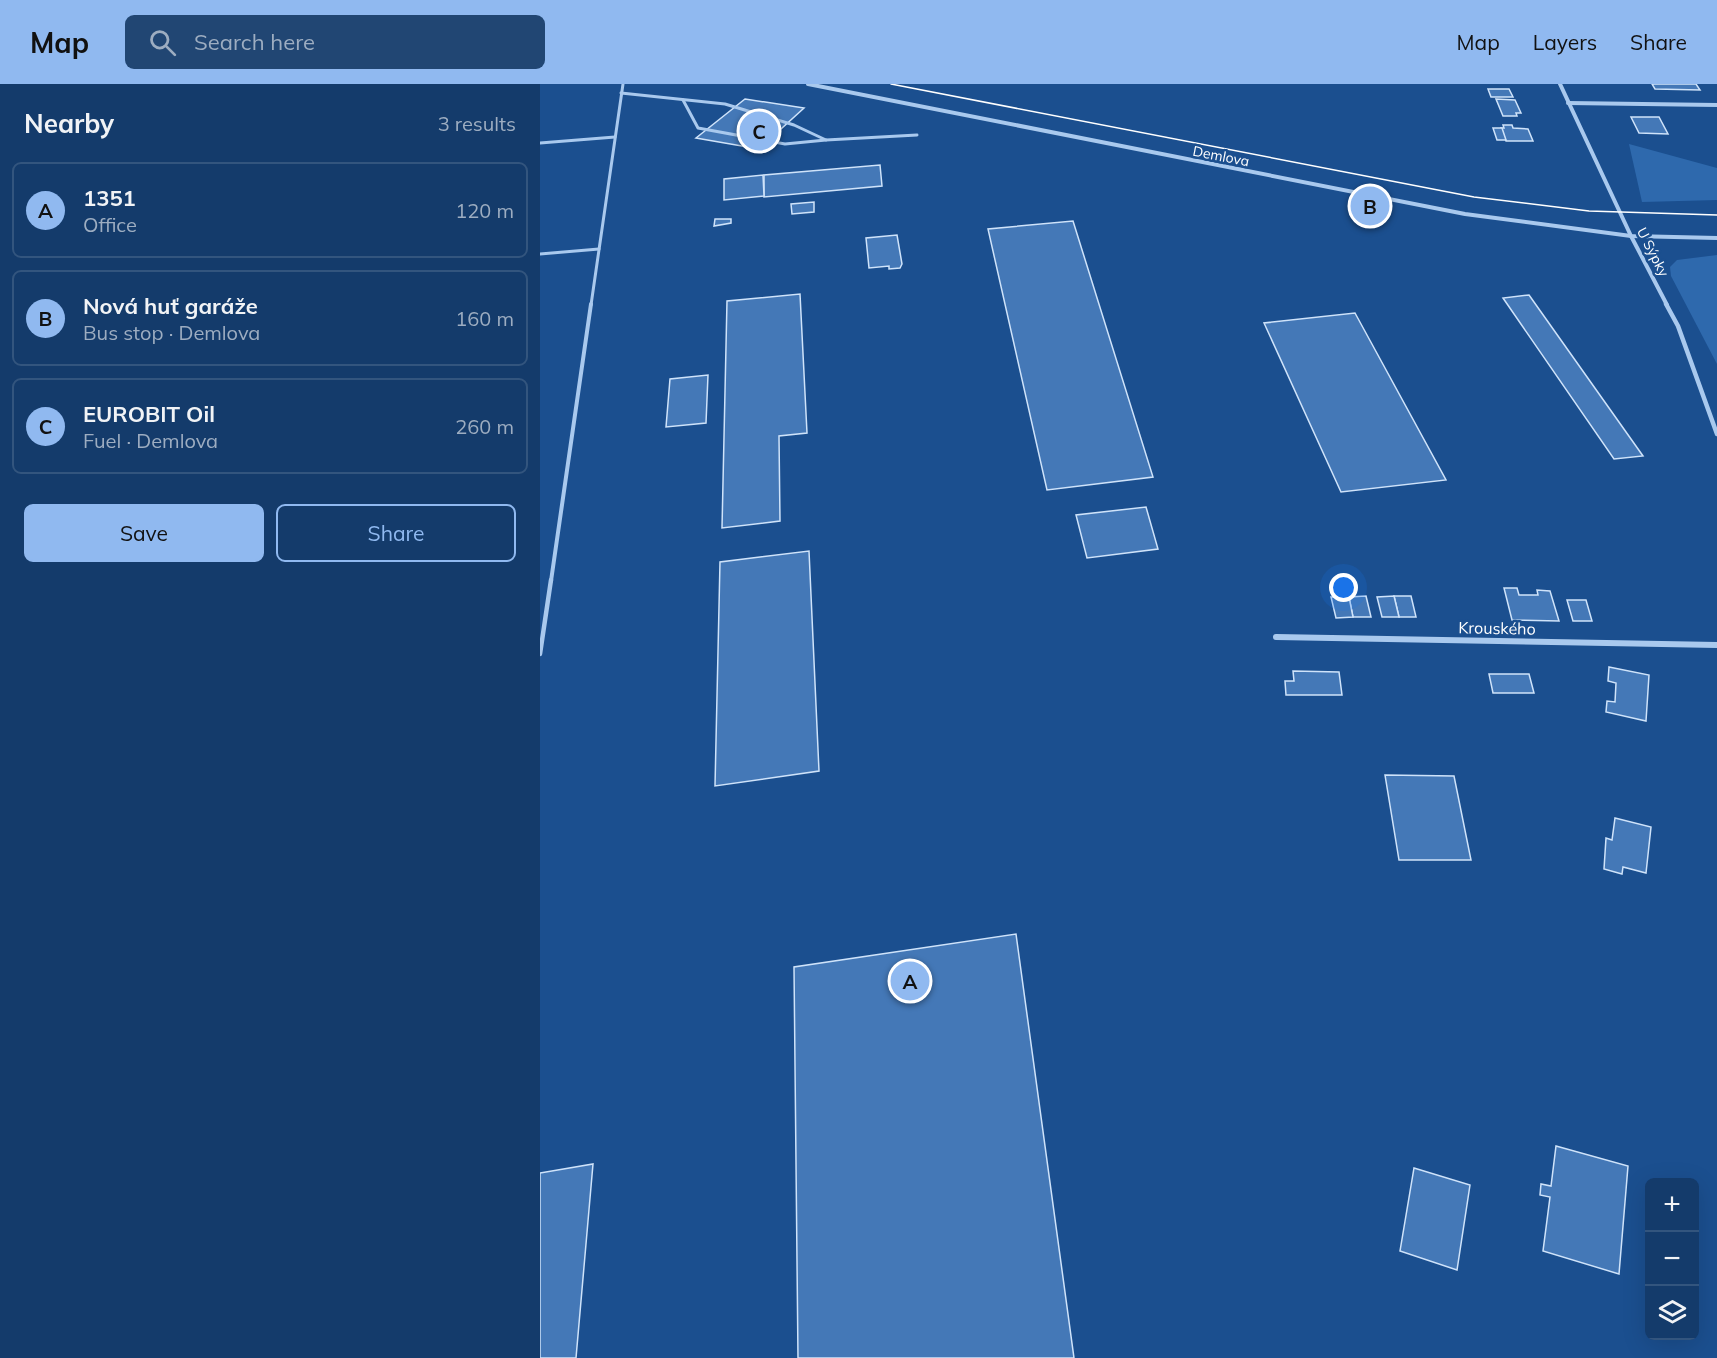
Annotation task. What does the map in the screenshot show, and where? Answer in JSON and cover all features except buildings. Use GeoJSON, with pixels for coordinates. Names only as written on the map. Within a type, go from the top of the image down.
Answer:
{"type":"FeatureCollection","features":[{"type":"Feature","properties":{"kind":"street","name":"Demlova"},"geometry":{"type":"LineString","coordinates":[[808,84],[1465,214],[1631,236],[1717,238]]}},
{"type":"Feature","properties":{"kind":"street","name":"U Sýpky"},"geometry":{"type":"LineString","coordinates":[[1560,84],[1631,236],[1678,326],[1717,434]]}},
{"type":"Feature","properties":{"kind":"street"},"geometry":{"type":"LineString","coordinates":[[1568,104],[1717,105]]}},
{"type":"Feature","properties":{"kind":"street","name":"Krouského"},"geometry":{"type":"LineString","coordinates":[[1276,637],[1717,645]]}},
{"type":"Feature","properties":{"kind":"lane"},"geometry":{"type":"LineString","coordinates":[[540,654],[622,84]]}},
{"type":"Feature","properties":{"kind":"lane"},"geometry":{"type":"LineString","coordinates":[[621,93],[725,104],[794,125],[826,140]]}},
{"type":"Feature","properties":{"kind":"lane"},"geometry":{"type":"LineString","coordinates":[[683,99],[698,128],[785,144],[917,135]]}},
{"type":"Feature","properties":{"kind":"lane"},"geometry":{"type":"LineString","coordinates":[[540,143],[615,137]]}},
{"type":"Feature","properties":{"kind":"lane"},"geometry":{"type":"LineString","coordinates":[[540,255],[599,249]]}},
{"type":"Feature","properties":{"kind":"shaded area"},"geometry":{"type":"Polygon","coordinates":[[[1629,144],[1717,168],[1717,200],[1642,202],[1629,144]]]}},
{"type":"Feature","properties":{"kind":"shaded area"},"geometry":{"type":"Polygon","coordinates":[[[1717,255],[1717,364],[1671,276],[1670,267],[1677,260],[1717,255]]]}},
{"type":"Feature","properties":{"kind":"tram line"},"geometry":{"type":"LineString","coordinates":[[891,84],[1474,197],[1589,211],[1717,215]]}},
{"type":"Feature","properties":{"kind":"place","name":"EUROBIT Oil"},"geometry":{"type":"Point","coordinates":[759,131]}},
{"type":"Feature","properties":{"kind":"place","name":"Nová huť garáže"},"geometry":{"type":"Point","coordinates":[1370,206]}},
{"type":"Feature","properties":{"kind":"place","name":"1351"},"geometry":{"type":"Point","coordinates":[910,981]}}]}
